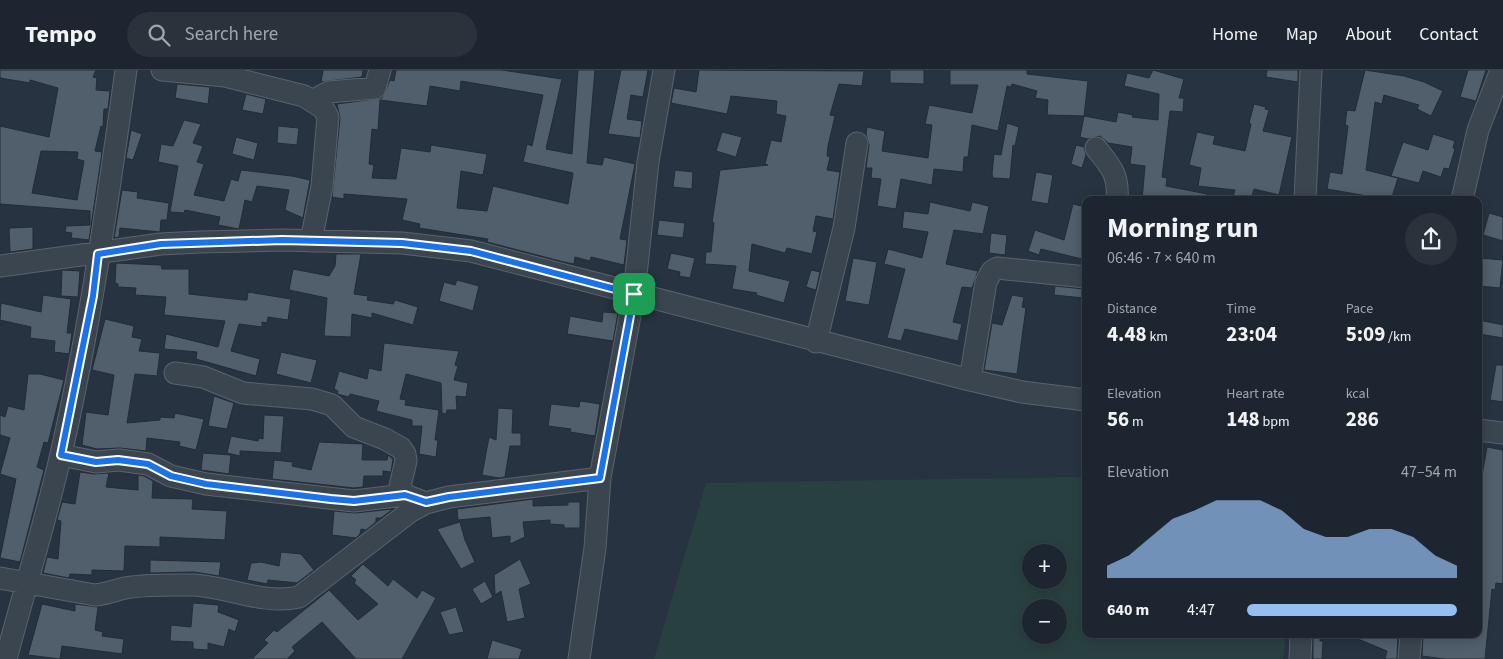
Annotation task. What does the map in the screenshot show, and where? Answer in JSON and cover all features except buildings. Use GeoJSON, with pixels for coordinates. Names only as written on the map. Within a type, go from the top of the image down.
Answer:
{"type":"FeatureCollection","features":[{"type":"Feature","properties":{"kind":"street"},"geometry":{"type":"LineString","coordinates":[[6,659],[61,455],[93,296],[126,70]]}},
{"type":"Feature","properties":{"kind":"street"},"geometry":{"type":"LineString","coordinates":[[162,70],[225,76],[314,100],[323,108],[328,118],[322,186],[311,241]]}},
{"type":"Feature","properties":{"kind":"street"},"geometry":{"type":"LineString","coordinates":[[314,100],[329,92],[375,88],[380,70]]}},
{"type":"Feature","properties":{"kind":"street"},"geometry":{"type":"LineString","coordinates":[[579,659],[595,548],[600,478],[634,294],[648,162],[664,70]]}},
{"type":"Feature","properties":{"kind":"street"},"geometry":{"type":"LineString","coordinates":[[1305,196],[1312,70]]}},
{"type":"Feature","properties":{"kind":"street"},"geometry":{"type":"LineString","coordinates":[[1463,196],[1478,130],[1501,70]]}},
{"type":"Feature","properties":{"kind":"street"},"geometry":{"type":"LineString","coordinates":[[816,342],[844,228],[857,143]]}},
{"type":"Feature","properties":{"kind":"street"},"geometry":{"type":"LineString","coordinates":[[1096,148],[1117,178],[1117,196]]}},
{"type":"Feature","properties":{"kind":"street"},"geometry":{"type":"LineString","coordinates":[[0,266],[171,244],[311,241],[402,243],[471,251],[816,342],[970,380],[1022,392],[1082,400]]}},
{"type":"Feature","properties":{"kind":"street"},"geometry":{"type":"LineString","coordinates":[[970,380],[986,282],[992,271],[997,268],[1082,277]]}},
{"type":"Feature","properties":{"kind":"street"},"geometry":{"type":"LineString","coordinates":[[174,373],[203,377],[243,393],[312,399],[332,405],[354,427],[386,438],[401,448],[405,454],[406,461],[400,486],[405,495]]}},
{"type":"Feature","properties":{"kind":"street"},"geometry":{"type":"LineString","coordinates":[[1482,430],[1503,433]]}},
{"type":"Feature","properties":{"kind":"street"},"geometry":{"type":"LineString","coordinates":[[61,455],[96,462],[118,460],[148,464],[171,476],[206,484],[354,501],[405,495],[426,502]]}},
{"type":"Feature","properties":{"kind":"street"},"geometry":{"type":"LineString","coordinates":[[0,578],[95,595],[108,594],[132,587],[193,585],[218,587],[285,600],[299,597],[411,511],[426,502],[449,497],[600,478]]}},
{"type":"Feature","properties":{"kind":"street"},"geometry":{"type":"LineString","coordinates":[[1300,659],[1301,638]]}},
{"type":"Feature","properties":{"kind":"street"},"geometry":{"type":"LineString","coordinates":[[1409,659],[1412,638]]}},
{"type":"Feature","properties":{"kind":"green space"},"geometry":{"type":"Polygon","coordinates":[[[1082,477],[1082,638],[1286,638],[1283,659],[654,659],[706,483],[1082,477]]]}},
{"type":"Feature","properties":{"kind":"route"},"geometry":{"type":"LineString","coordinates":[[282,240],[374,244],[402,243],[471,251],[634,294],[600,478],[449,497],[426,502],[405,495],[390,495],[354,501],[206,484],[171,476],[148,464],[118,460],[96,462],[61,455],[93,296],[98,254],[161,244],[200,242],[282,240]]}}]}
